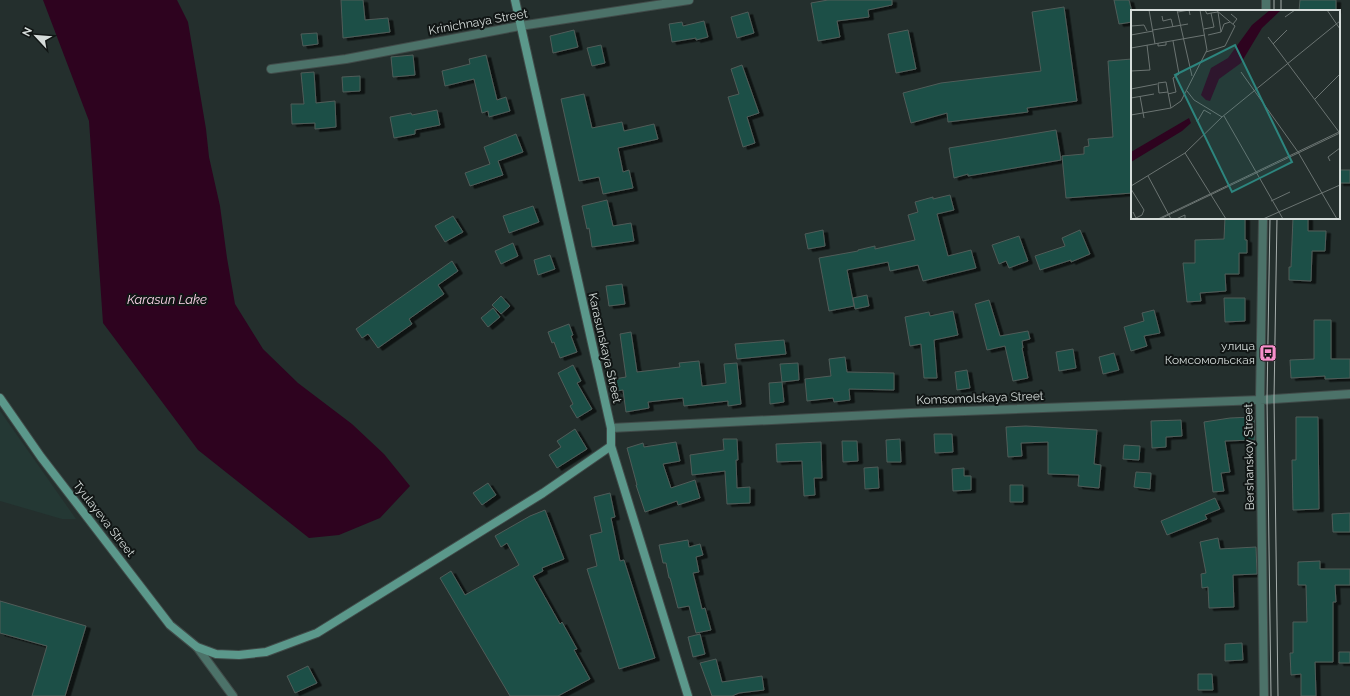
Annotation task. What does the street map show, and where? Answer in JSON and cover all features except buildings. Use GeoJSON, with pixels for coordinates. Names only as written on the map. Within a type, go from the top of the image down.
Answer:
{"type":"FeatureCollection","features":[{"type":"Feature","properties":{"kind":"street","name":"Karasunskaya Street"},"geometry":{"type":"LineString","coordinates":[[514,0],[611,428],[611,446],[688,696]]}},
{"type":"Feature","properties":{"kind":"street","name":"Krinichnaya Street"},"geometry":{"type":"LineString","coordinates":[[271,69],[346,59],[520,26],[689,0]]}},
{"type":"Feature","properties":{"kind":"street","name":"Bershanskoy Street"},"geometry":{"type":"LineString","coordinates":[[1263,219],[1260,400],[1264,696]]}},
{"type":"Feature","properties":{"kind":"street","name":"Komsomolskaya Street"},"geometry":{"type":"LineString","coordinates":[[611,428],[910,413],[1260,400],[1350,394]]}},
{"type":"Feature","properties":{"kind":"street","name":"Tyulayeva Street"},"geometry":{"type":"LineString","coordinates":[[0,398],[41,457],[170,625],[197,647],[216,654],[239,655],[266,652],[317,633],[543,493],[611,446]]}},
{"type":"Feature","properties":{"kind":"street"},"geometry":{"type":"LineString","coordinates":[[197,647],[232,696]]}},
{"type":"Feature","properties":{"kind":"shaded area"},"geometry":{"type":"Polygon","coordinates":[[[0,411],[76,519],[62,519],[0,501],[0,411]]]}},
{"type":"Feature","properties":{"kind":"water","name":"Karasun Lake"},"geometry":{"type":"Polygon","coordinates":[[[43,0],[177,0],[188,22],[206,129],[209,157],[220,206],[235,304],[263,349],[298,383],[352,424],[384,454],[410,486],[380,518],[339,535],[309,538],[198,450],[103,323],[89,121],[43,0]]]}},
{"type":"Feature","properties":{"kind":"tram line"},"geometry":{"type":"LineString","coordinates":[[1274,0],[1274,10]]}},
{"type":"Feature","properties":{"kind":"tram line"},"geometry":{"type":"LineString","coordinates":[[1281,0],[1281,10]]}},
{"type":"Feature","properties":{"kind":"tram line"},"geometry":{"type":"LineString","coordinates":[[1270,219],[1267,399],[1271,696]]}},
{"type":"Feature","properties":{"kind":"tram line"},"geometry":{"type":"LineString","coordinates":[[1277,219],[1274,399],[1278,696]]}},
{"type":"Feature","properties":{"kind":"place","name":"улица Комсомольская"},"geometry":{"type":"Point","coordinates":[1268,353]}}]}
